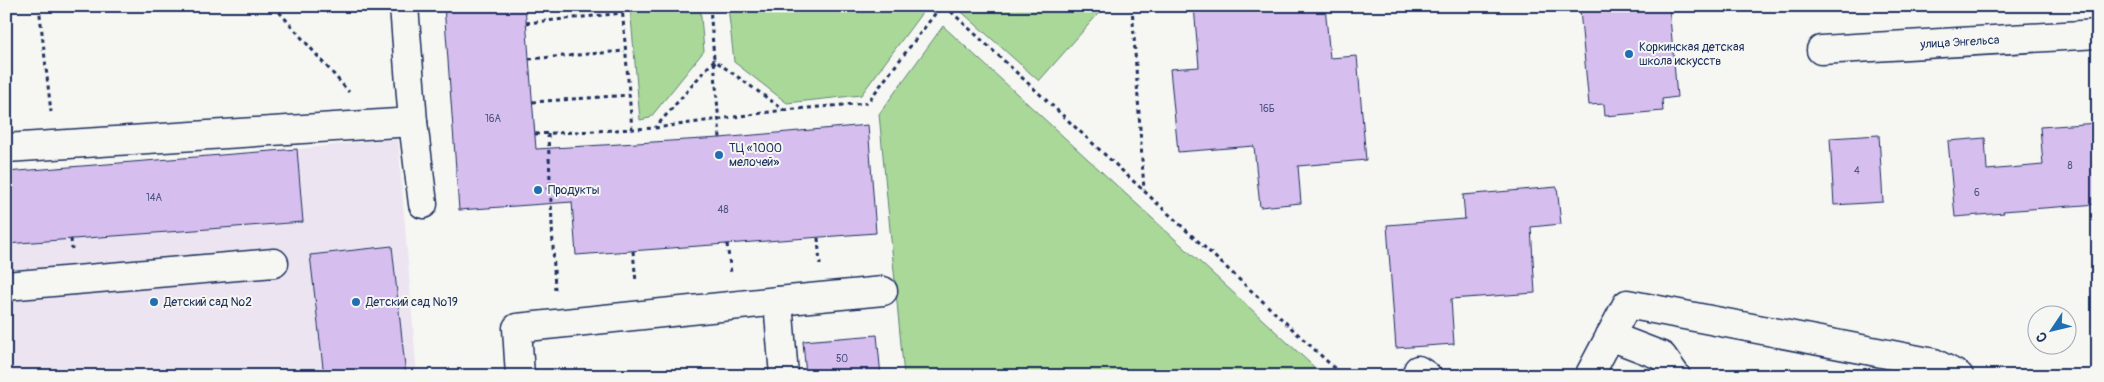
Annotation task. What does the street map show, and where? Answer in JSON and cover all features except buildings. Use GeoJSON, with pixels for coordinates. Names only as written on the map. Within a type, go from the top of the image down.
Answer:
{"type":"FeatureCollection","features":[{"type":"Feature","properties":{"kind":"street"},"geometry":{"type":"LineString","coordinates":[[404,6],[423,204]]}},
{"type":"Feature","properties":{"kind":"street","name":"улица Энгельса"},"geometry":{"type":"LineString","coordinates":[[1820,50],[2098,34]]}},
{"type":"Feature","properties":{"kind":"street"},"geometry":{"type":"LineString","coordinates":[[6,148],[414,122]]}},
{"type":"Feature","properties":{"kind":"street"},"geometry":{"type":"LineString","coordinates":[[6,286],[274,263]]}},
{"type":"Feature","properties":{"kind":"street"},"geometry":{"type":"LineString","coordinates":[[520,376],[517,328],[883,291]]}},
{"type":"Feature","properties":{"kind":"street"},"geometry":{"type":"LineString","coordinates":[[778,301],[784,376]]}},
{"type":"Feature","properties":{"kind":"street"},"geometry":{"type":"LineString","coordinates":[[1589,376],[1627,304],[1934,363],[1959,376]]}},
{"type":"Feature","properties":{"kind":"street"},"geometry":{"type":"LineString","coordinates":[[1610,336],[1662,356],[1676,376]]}},
{"type":"Feature","properties":{"kind":"path"},"geometry":{"type":"LineString","coordinates":[[39,6],[55,145]]}},
{"type":"Feature","properties":{"kind":"path"},"geometry":{"type":"LineString","coordinates":[[274,6],[378,124]]}},
{"type":"Feature","properties":{"kind":"path"},"geometry":{"type":"LineString","coordinates":[[622,6],[632,129]]}},
{"type":"Feature","properties":{"kind":"path"},"geometry":{"type":"LineString","coordinates":[[710,6],[720,138]]}},
{"type":"Feature","properties":{"kind":"path"},"geometry":{"type":"LineString","coordinates":[[534,134],[655,128],[784,110],[867,103],[941,6]]}},
{"type":"Feature","properties":{"kind":"path"},"geometry":{"type":"LineString","coordinates":[[946,6],[1343,376]]}},
{"type":"Feature","properties":{"kind":"path"},"geometry":{"type":"LineString","coordinates":[[1132,6],[1144,191]]}},
{"type":"Feature","properties":{"kind":"path"},"geometry":{"type":"LineString","coordinates":[[526,22],[623,13]]}},
{"type":"Feature","properties":{"kind":"path"},"geometry":{"type":"LineString","coordinates":[[529,59],[625,52]]}},
{"type":"Feature","properties":{"kind":"path"},"geometry":{"type":"LineString","coordinates":[[714,60],[784,110]]}},
{"type":"Feature","properties":{"kind":"path"},"geometry":{"type":"LineString","coordinates":[[655,128],[714,60]]}},
{"type":"Feature","properties":{"kind":"path"},"geometry":{"type":"LineString","coordinates":[[532,102],[629,95]]}},
{"type":"Feature","properties":{"kind":"path"},"geometry":{"type":"LineString","coordinates":[[548,134],[556,324]]}},
{"type":"Feature","properties":{"kind":"path"},"geometry":{"type":"LineString","coordinates":[[538,190],[550,188]]}},
{"type":"Feature","properties":{"kind":"shaded area","name":"Детский сад №2"},"geometry":{"type":"Polygon","coordinates":[[[398,138],[417,376],[6,376],[6,244],[303,222],[297,149],[398,138]]]}},
{"type":"Feature","properties":{"kind":"green space"},"geometry":{"type":"Polygon","coordinates":[[[630,6],[700,6],[704,51],[650,118],[640,120],[630,6]]]}},
{"type":"Feature","properties":{"kind":"green space"},"geometry":{"type":"Polygon","coordinates":[[[728,6],[927,6],[861,95],[787,103],[734,62],[728,6]]]}},
{"type":"Feature","properties":{"kind":"green space"},"geometry":{"type":"Polygon","coordinates":[[[955,6],[1105,6],[1039,81],[955,6]]]}},
{"type":"Feature","properties":{"kind":"green space"},"geometry":{"type":"Polygon","coordinates":[[[943,26],[1324,376],[904,376],[879,114],[943,26]]]}},
{"type":"Feature","properties":{"kind":"place","name":"Коркинская детская школа искусств"},"geometry":{"type":"Point","coordinates":[1629,54]}},
{"type":"Feature","properties":{"kind":"place","name":"ТЦ «1000 мелочей»"},"geometry":{"type":"Point","coordinates":[719,155]}},
{"type":"Feature","properties":{"kind":"place","name":"Продукты"},"geometry":{"type":"Point","coordinates":[538,190]}},
{"type":"Feature","properties":{"kind":"place","name":"Детский сад №2"},"geometry":{"type":"Point","coordinates":[154,302]}},
{"type":"Feature","properties":{"kind":"place","name":"Детский сад №19"},"geometry":{"type":"Point","coordinates":[356,302]}}]}
